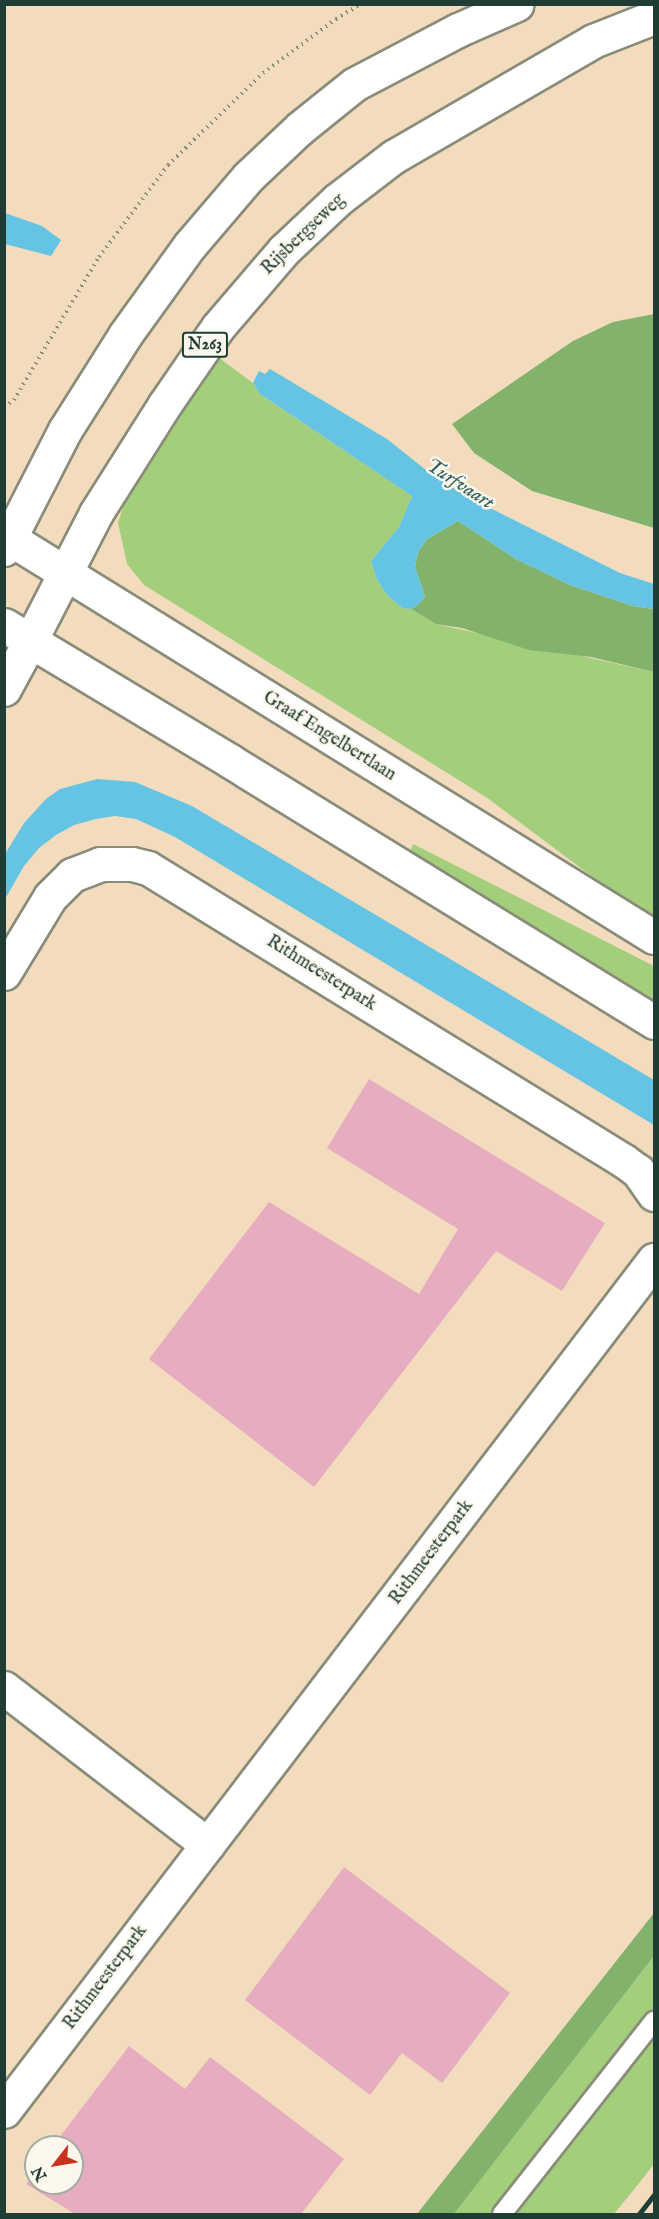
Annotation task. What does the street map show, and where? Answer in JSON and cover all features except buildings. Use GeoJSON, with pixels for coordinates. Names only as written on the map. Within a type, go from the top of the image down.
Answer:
{"type":"FeatureCollection","features":[{"type":"Feature","properties":{"kind":"main road"},"geometry":{"type":"LineString","coordinates":[[6,541],[65,430],[124,336],[190,245],[248,177],[300,128],[356,84],[458,30],[517,4]]}},
{"type":"Feature","properties":{"kind":"main road","name":"Rijsbergseweg"},"geometry":{"type":"LineString","coordinates":[[65,573],[96,513],[218,327],[284,250],[337,200],[393,157],[593,41],[654,17]]}},
{"type":"Feature","properties":{"kind":"main road","name":"Graaf Engelbertlaan"},"geometry":{"type":"LineString","coordinates":[[6,541],[65,573],[654,938]]}},
{"type":"Feature","properties":{"kind":"main road","name":"N263"},"geometry":{"type":"LineString","coordinates":[[17,633],[65,573]]}},
{"type":"Feature","properties":{"kind":"main road"},"geometry":{"type":"LineString","coordinates":[[4,689],[17,633],[654,1022]]}},
{"type":"Feature","properties":{"kind":"main road","name":"Rithmeesterpark"},"geometry":{"type":"LineString","coordinates":[[4,973],[50,897],[72,875],[100,864],[132,864],[148,868],[624,1161],[638,1171],[654,1194]]}},
{"type":"Feature","properties":{"kind":"main road","name":"Rithmeesterpark"},"geometry":{"type":"LineString","coordinates":[[4,2111],[654,1260]]}},
{"type":"Feature","properties":{"kind":"main road"},"geometry":{"type":"LineString","coordinates":[[4,1688],[208,1845]]}},
{"type":"Feature","properties":{"kind":"lane"},"geometry":{"type":"LineString","coordinates":[[501,2214],[654,2021]]}},
{"type":"Feature","properties":{"kind":"path"},"geometry":{"type":"LineString","coordinates":[[4,407],[14,400],[99,258],[168,165],[264,73],[336,19],[361,4]]}},
{"type":"Feature","properties":{"kind":"green space"},"geometry":{"type":"Polygon","coordinates":[[[654,314],[654,528],[532,491],[474,453],[452,424],[573,341],[613,322],[654,314]]]}},
{"type":"Feature","properties":{"kind":"green space"},"geometry":{"type":"Polygon","coordinates":[[[218,357],[253,383],[260,394],[412,496],[399,527],[371,561],[377,580],[387,595],[402,608],[411,609],[436,624],[654,672],[654,917],[606,887],[486,797],[144,585],[127,564],[118,523],[123,507],[218,357]]]}},
{"type":"Feature","properties":{"kind":"green space"},"geometry":{"type":"Polygon","coordinates":[[[458,521],[516,559],[570,585],[633,606],[654,609],[654,672],[591,657],[529,650],[462,628],[436,624],[411,609],[425,596],[415,567],[418,552],[427,539],[458,521]]]}},
{"type":"Feature","properties":{"kind":"green space"},"geometry":{"type":"Polygon","coordinates":[[[413,844],[654,966],[654,1002],[435,869],[410,852],[413,844]]]}},
{"type":"Feature","properties":{"kind":"green space"},"geometry":{"type":"Polygon","coordinates":[[[654,1913],[654,1956],[454,2214],[417,2214],[654,1913]]]}},
{"type":"Feature","properties":{"kind":"green space"},"geometry":{"type":"Polygon","coordinates":[[[654,1956],[654,2011],[494,2214],[454,2214],[654,1956]]]}},
{"type":"Feature","properties":{"kind":"green space"},"geometry":{"type":"Polygon","coordinates":[[[654,2032],[654,2164],[640,2182],[614,2214],[510,2214],[654,2032]]]}},
{"type":"Feature","properties":{"kind":"water"},"geometry":{"type":"Polygon","coordinates":[[[5,213],[42,226],[61,240],[51,256],[5,244],[5,213]]]}},
{"type":"Feature","properties":{"kind":"water"},"geometry":{"type":"Polygon","coordinates":[[[270,369],[387,439],[426,470],[466,496],[620,573],[654,584],[654,609],[633,606],[570,585],[516,559],[458,521],[427,539],[418,552],[415,567],[425,596],[411,609],[402,608],[387,595],[377,580],[371,561],[399,527],[412,496],[260,394],[253,383],[259,371],[265,374],[270,369]]]}},
{"type":"Feature","properties":{"kind":"water"},"geometry":{"type":"Polygon","coordinates":[[[97,779],[135,782],[192,806],[654,1080],[654,1125],[175,837],[136,819],[115,816],[96,819],[74,825],[56,835],[39,848],[24,866],[5,899],[5,854],[24,823],[46,799],[60,789],[97,779]]]}},
{"type":"Feature","properties":{"kind":"railway"},"geometry":{"type":"LineString","coordinates":[[639,2214],[654,2195]]}},
{"type":"Feature","properties":{"kind":"water label","name":"Turfvaart"},"geometry":{"type":"Point","coordinates":[460,484]}}]}
